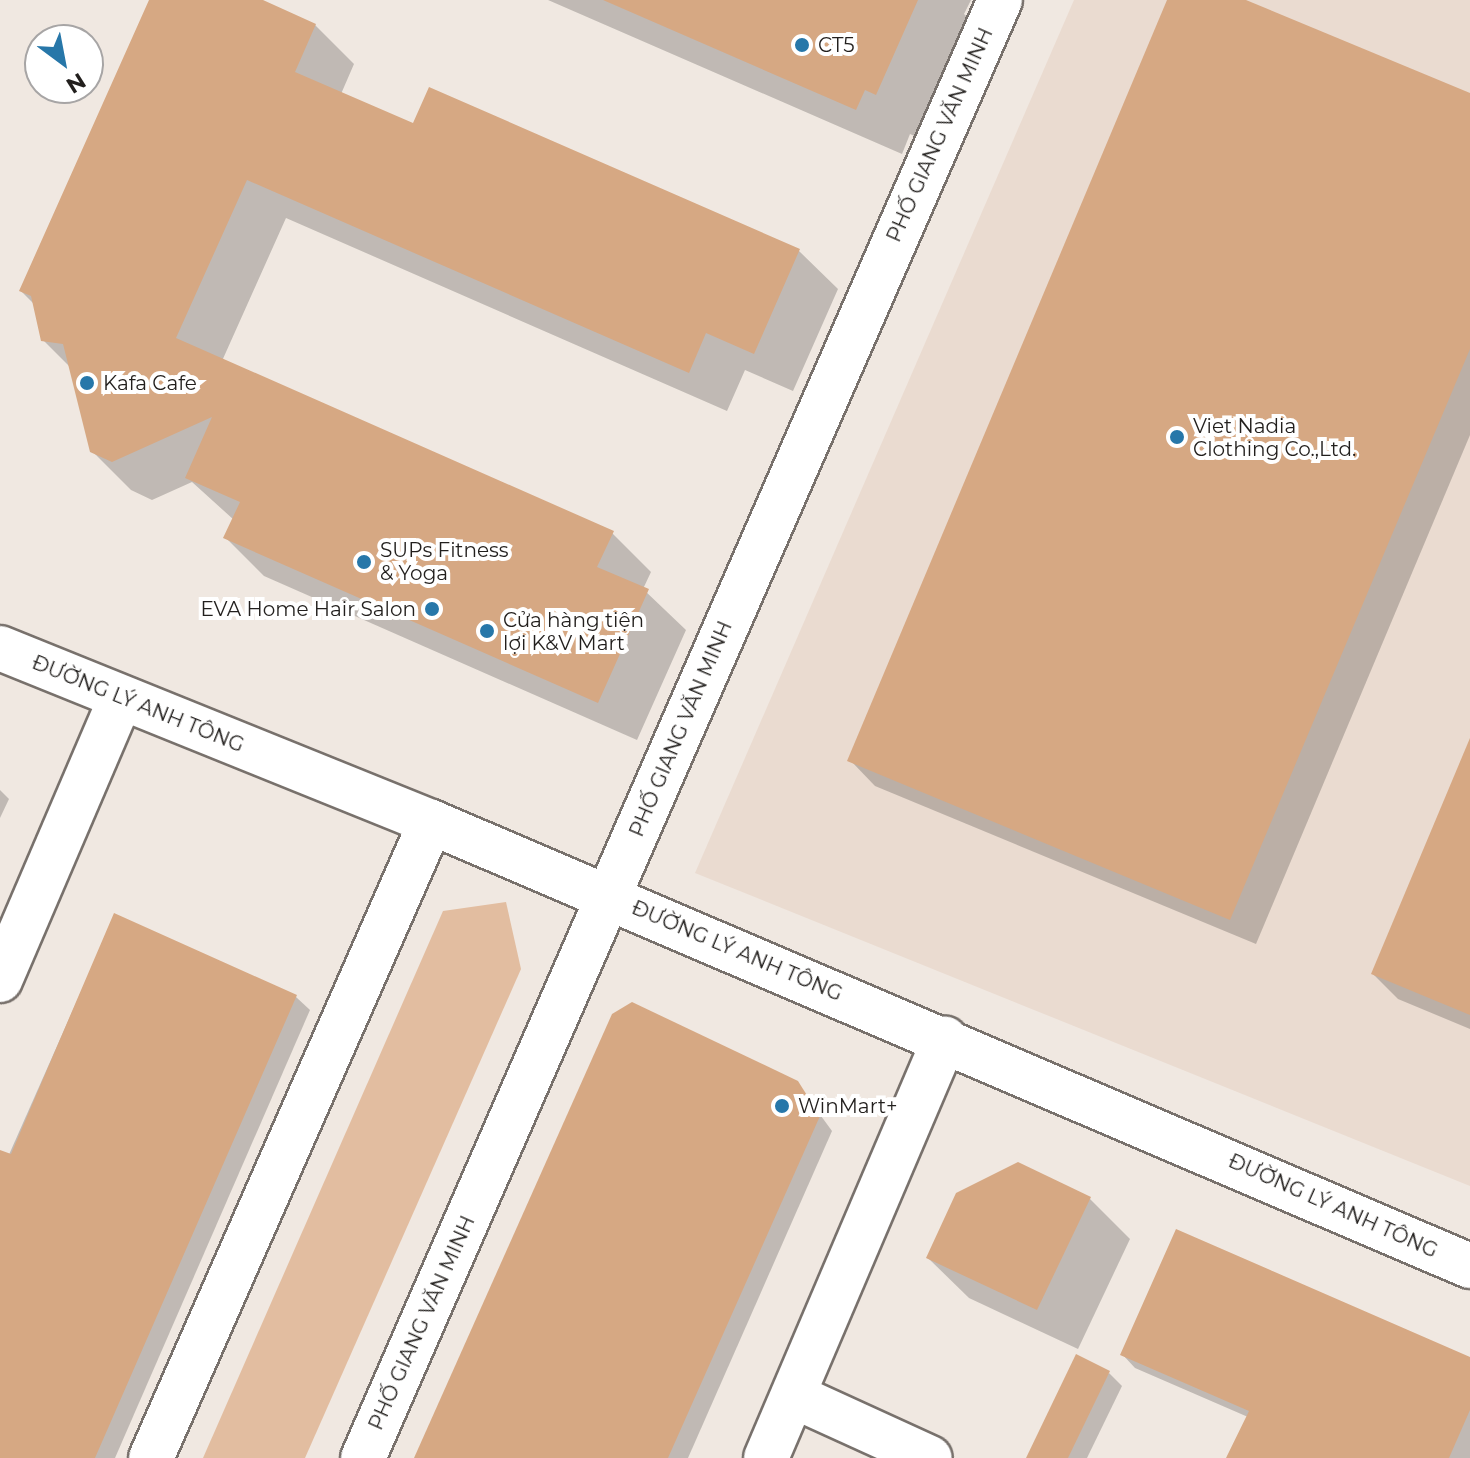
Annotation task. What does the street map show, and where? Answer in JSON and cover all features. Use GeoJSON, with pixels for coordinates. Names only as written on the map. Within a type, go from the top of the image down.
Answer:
{"type":"FeatureCollection","features":[{"type":"Feature","properties":{"kind":"street","name":"PHỐ GIANG VĂN MINH"},"geometry":{"type":"LineString","coordinates":[[363,1458],[1000,0]]}},
{"type":"Feature","properties":{"kind":"street","name":"ĐƯỜNG LÝ ANH TÔNG"},"geometry":{"type":"LineString","coordinates":[[0,648],[431,822],[945,1039],[1470,1266]]}},
{"type":"Feature","properties":{"kind":"street"},"geometry":{"type":"LineString","coordinates":[[0,980],[121,698]]}},
{"type":"Feature","properties":{"kind":"street"},"geometry":{"type":"LineString","coordinates":[[151,1458],[431,822]]}},
{"type":"Feature","properties":{"kind":"street"},"geometry":{"type":"LineString","coordinates":[[766,1458],[945,1039]]}},
{"type":"Feature","properties":{"kind":"street"},"geometry":{"type":"LineString","coordinates":[[794,1396],[930,1458]]}},
{"type":"Feature","properties":{"kind":"shaded area","name":"Viet Nadia Clothing Co.,Ltd."},"geometry":{"type":"Polygon","coordinates":[[[1074,0],[1470,0],[1470,1186],[695,873],[1074,0]]]}},
{"type":"Feature","properties":{"kind":"shaded area"},"geometry":{"type":"Polygon","coordinates":[[[506,902],[521,969],[305,1458],[203,1458],[443,911],[506,902]]]}},
{"type":"Feature","properties":{"kind":"building"},"geometry":{"type":"Polygon","coordinates":[[[149,0],[263,0],[316,24],[295,72],[413,123],[429,87],[800,249],[754,354],[706,333],[689,373],[247,180],[176,338],[614,531],[597,567],[649,589],[598,703],[223,538],[240,502],[185,478],[212,417],[112,462],[90,452],[63,344],[41,341],[31,296],[19,291],[149,0]]]}},
{"type":"Feature","properties":{"kind":"building","name":"CT5"},"geometry":{"type":"Polygon","coordinates":[[[603,0],[918,0],[876,95],[865,90],[856,110],[603,0]]]}},
{"type":"Feature","properties":{"kind":"building"},"geometry":{"type":"Polygon","coordinates":[[[1167,0],[1246,0],[1470,93],[1470,349],[1230,920],[847,761],[1167,0]]]}},
{"type":"Feature","properties":{"kind":"building"},"geometry":{"type":"Polygon","coordinates":[[[1470,738],[1470,1015],[1371,974],[1470,738]]]}},
{"type":"Feature","properties":{"kind":"building"},"geometry":{"type":"Polygon","coordinates":[[[114,913],[297,995],[95,1458],[0,1458],[0,1150],[11,1154],[114,913]]]}},
{"type":"Feature","properties":{"kind":"building"},"geometry":{"type":"Polygon","coordinates":[[[632,1002],[798,1081],[820,1116],[668,1458],[414,1458],[612,1014],[632,1002]]]}},
{"type":"Feature","properties":{"kind":"building"},"geometry":{"type":"Polygon","coordinates":[[[1018,1162],[1091,1197],[1037,1310],[926,1258],[956,1193],[1018,1162]]]}},
{"type":"Feature","properties":{"kind":"building"},"geometry":{"type":"Polygon","coordinates":[[[1176,1229],[1470,1357],[1470,1410],[1449,1458],[1226,1458],[1249,1411],[1120,1355],[1176,1229]]]}},
{"type":"Feature","properties":{"kind":"building"},"geometry":{"type":"Polygon","coordinates":[[[1076,1354],[1110,1371],[1068,1458],[1026,1458],[1076,1354]]]}},
{"type":"Feature","properties":{"kind":"place","name":"CT5"},"geometry":{"type":"Point","coordinates":[802,45]}},
{"type":"Feature","properties":{"kind":"place","name":"Kafa Cafe"},"geometry":{"type":"Point","coordinates":[87,383]}},
{"type":"Feature","properties":{"kind":"place","name":"Viet Nadia Clothing Co.,Ltd."},"geometry":{"type":"Point","coordinates":[1177,437]}},
{"type":"Feature","properties":{"kind":"place","name":"SUPs Fitness & Yoga"},"geometry":{"type":"Point","coordinates":[364,562]}},
{"type":"Feature","properties":{"kind":"place","name":"EVA Home Hair Salon"},"geometry":{"type":"Point","coordinates":[432,609]}},
{"type":"Feature","properties":{"kind":"place","name":"Cửa hàng tiện lợi K&V Mart"},"geometry":{"type":"Point","coordinates":[487,631]}},
{"type":"Feature","properties":{"kind":"place","name":"WinMart+"},"geometry":{"type":"Point","coordinates":[782,1106]}}]}
